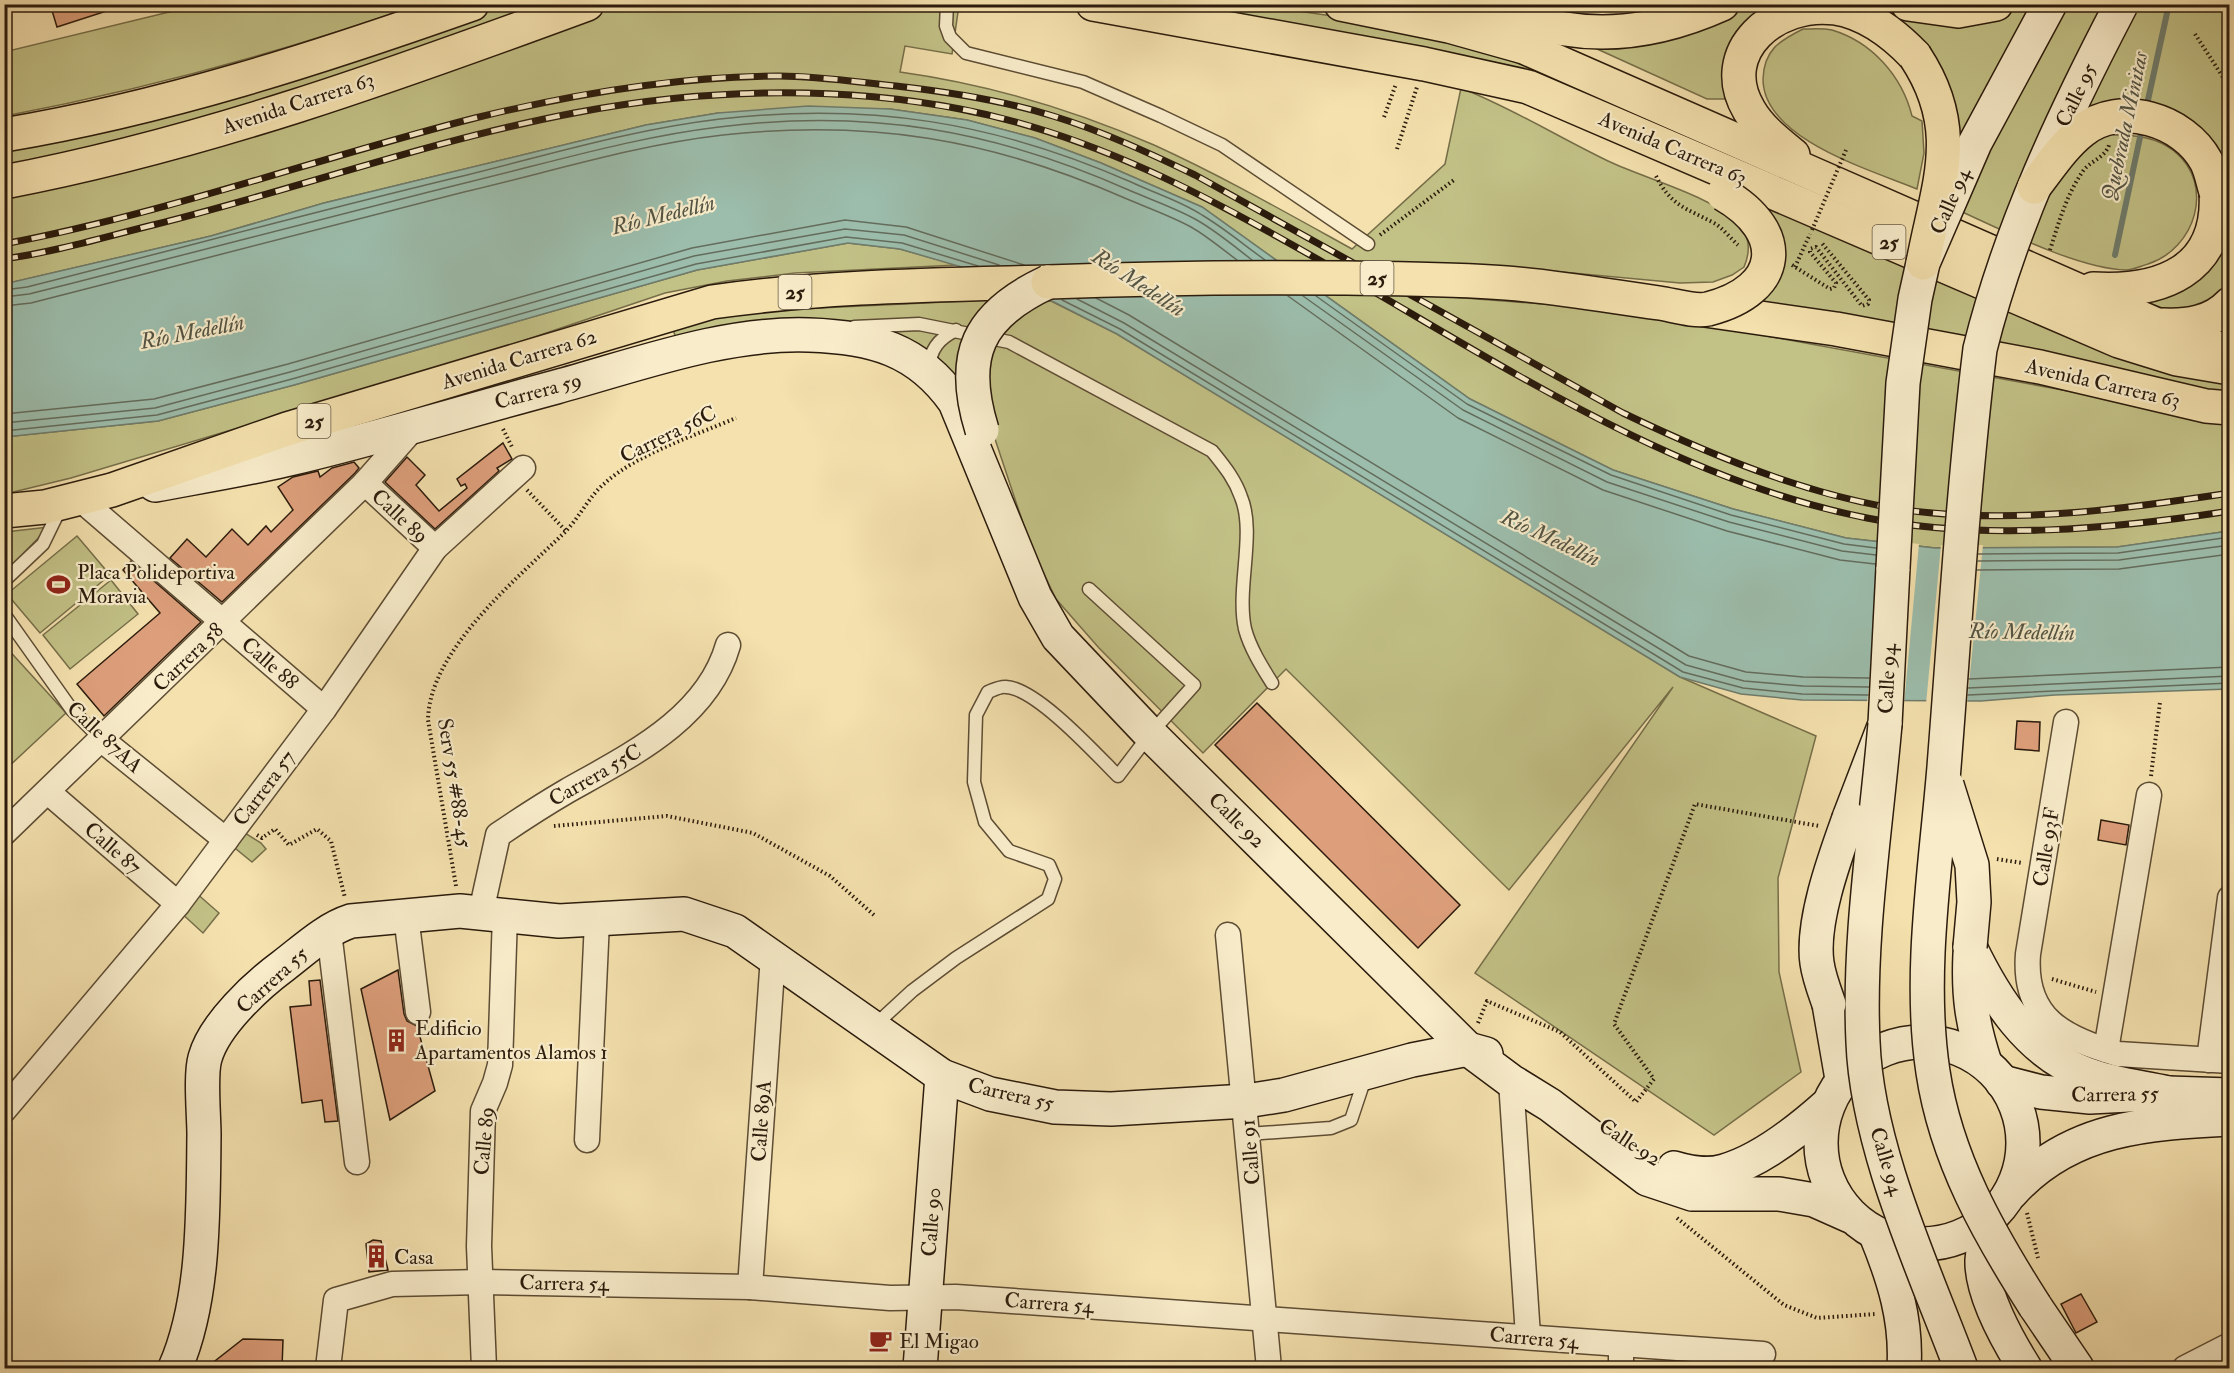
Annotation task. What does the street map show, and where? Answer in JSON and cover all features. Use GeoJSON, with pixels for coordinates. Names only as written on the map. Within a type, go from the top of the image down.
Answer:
{"type":"FeatureCollection","features":[{"type":"Feature","properties":{"kind":"highway","name":"Avenida Carrera 63"},"geometry":{"type":"LineString","coordinates":[[4,135],[176,99],[333,51],[472,4]]}},
{"type":"Feature","properties":{"kind":"highway","name":"Avenida Carrera 63"},"geometry":{"type":"LineString","coordinates":[[4,182],[129,154],[261,116],[395,72],[587,4]]}},
{"type":"Feature","properties":{"kind":"highway","name":"Avenida Carrera 63"},"geometry":{"type":"LineString","coordinates":[[1094,4],[1414,62],[1500,80],[1554,97],[2119,341],[2177,359],[2229,368]]}},
{"type":"Feature","properties":{"kind":"highway","name":"Avenida Carrera 63"},"geometry":{"type":"LineString","coordinates":[[1341,4],[1449,26],[1524,47],[2078,288],[2157,325],[2229,353]]}},
{"type":"Feature","properties":{"kind":"highway"},"geometry":{"type":"LineString","coordinates":[[1411,4],[1532,17],[1565,29],[1627,31],[1668,24],[1722,4]]}},
{"type":"Feature","properties":{"kind":"highway"},"geometry":{"type":"LineString","coordinates":[[1918,7],[1958,11],[1996,4]]}},
{"type":"Feature","properties":{"kind":"highway"},"geometry":{"type":"LineString","coordinates":[[1821,177],[1771,137],[1748,108],[1739,76],[1744,51],[1755,34],[1773,18],[1792,9],[1814,6],[1836,8],[1860,15],[1883,27],[1916,56],[1936,92],[1945,135],[1944,157],[1923,263]]}},
{"type":"Feature","properties":{"kind":"highway"},"geometry":{"type":"LineString","coordinates":[[1554,97],[1738,203],[1761,225],[1766,236],[1767,258],[1761,280],[1751,291],[1705,310]]}},
{"type":"Feature","properties":{"kind":"highway"},"geometry":{"type":"LineString","coordinates":[[2034,187],[2083,129],[2099,121],[2127,115],[2148,117],[2188,138],[2206,161],[2216,192],[2217,218],[2207,245],[2188,268],[2159,284],[2137,290],[2078,288]]}},
{"type":"Feature","properties":{"kind":"highway","name":"Avenida Carrera 63"},"geometry":{"type":"LineString","coordinates":[[1048,282],[1248,277],[1445,279],[1559,288],[1836,329],[2040,367],[2206,406],[2229,408]]}},
{"type":"Feature","properties":{"kind":"highway","name":"Avenida Carrera 62"},"geometry":{"type":"LineString","coordinates":[[4,512],[71,501],[287,429],[712,302],[769,294],[905,286],[1048,282]]}},
{"type":"Feature","properties":{"kind":"highway"},"geometry":{"type":"LineString","coordinates":[[2157,325],[2180,326],[2196,323],[2211,318],[2229,304]]}},
{"type":"Feature","properties":{"kind":"main road","name":"Calle 94"},"geometry":{"type":"LineString","coordinates":[[1961,1368],[1894,1190],[1873,1113],[1863,1044],[1864,965],[1885,724],[1903,383],[1915,299],[1923,263],[1975,143],[2050,4]]}},
{"type":"Feature","properties":{"kind":"main road","name":"Calle 95"},"geometry":{"type":"LineString","coordinates":[[2034,187],[2066,113],[2121,4]]}},
{"type":"Feature","properties":{"kind":"main road"},"geometry":{"type":"LineString","coordinates":[[2034,187],[1993,295],[1980,349],[1972,409],[1928,972],[1933,1072],[1952,1147],[1966,1185],[2007,1263],[2077,1368]]}},
{"type":"Feature","properties":{"kind":"main road","name":"Calle 92"},"geometry":{"type":"LineString","coordinates":[[1048,282],[1011,301],[997,313],[979,342],[971,378],[974,428],[1026,575],[1058,637],[1149,734],[1472,1038],[1511,1081],[1550,1105],[1647,1179],[1692,1194],[1779,1194],[1814,1200],[1863,1225]]}},
{"type":"Feature","properties":{"kind":"main road","name":"Carrera 59"},"geometry":{"type":"LineString","coordinates":[[71,501],[285,460],[728,342],[808,335],[871,343],[920,363],[955,402],[974,428]]}},
{"type":"Feature","properties":{"kind":"main road"},"geometry":{"type":"LineString","coordinates":[[1885,724],[1826,887],[1817,942],[1816,962],[1829,1004],[1834,1093],[1820,1135],[1822,1165],[1832,1192],[1863,1225],[1899,1300],[1905,1329],[1904,1368]]}},
{"type":"Feature","properties":{"kind":"main road"},"geometry":{"type":"LineString","coordinates":[[1943,771],[1972,865],[1974,902],[1970,947],[1977,980],[1972,1025],[1993,1072],[2018,1110],[2023,1139],[2021,1167],[1984,1244],[1984,1283],[2011,1347],[2025,1368]]}},
{"type":"Feature","properties":{"kind":"main road","name":"Carrera 55"},"geometry":{"type":"LineString","coordinates":[[175,1368],[197,1286],[203,1214],[204,1059],[216,1036],[243,1002],[276,971],[340,927],[406,916],[482,912],[559,921],[597,921],[684,914],[735,931],[942,1076],[990,1094],[1054,1107],[1111,1108],[1245,1101],[1284,1095],[1368,1072],[1472,1038]]}},
{"type":"Feature","properties":{"kind":"main road"},"geometry":{"type":"LineString","coordinates":[[1977,980],[2029,1038],[2057,1059],[2086,1074],[2168,1093]]}},
{"type":"Feature","properties":{"kind":"main road","name":"Calle 92"},"geometry":{"type":"LineString","coordinates":[[1472,1038],[1530,1072],[1657,1164],[1695,1174],[1724,1172],[1742,1164],[1802,1127],[1834,1093]]}},
{"type":"Feature","properties":{"kind":"main road"},"geometry":{"type":"LineString","coordinates":[[1834,1093],[1866,1057],[1894,1044],[1926,1041],[1957,1047],[1993,1072]]}},
{"type":"Feature","properties":{"kind":"main road","name":"Carrera 55"},"geometry":{"type":"LineString","coordinates":[[1993,1072],[2040,1092],[2081,1097],[2168,1093],[2229,1114]]}},
{"type":"Feature","properties":{"kind":"main road","name":"Calle 90"},"geometry":{"type":"LineString","coordinates":[[920,1368],[942,1076]]}},
{"type":"Feature","properties":{"kind":"main road","name":"Carrera 55"},"geometry":{"type":"LineString","coordinates":[[2001,1206],[2041,1165],[2062,1151],[2096,1136],[2146,1124],[2229,1114]]}},
{"type":"Feature","properties":{"kind":"main road"},"geometry":{"type":"LineString","coordinates":[[1863,1225],[1905,1244],[1936,1245],[1965,1236],[2001,1206]]}},
{"type":"Feature","properties":{"kind":"street","name":"Carrera 58"},"geometry":{"type":"LineString","coordinates":[[4,833],[224,623],[365,483],[417,424]]}},
{"type":"Feature","properties":{"kind":"street","name":"Carrera 57"},"geometry":{"type":"LineString","coordinates":[[4,1110],[178,904],[324,709],[435,548],[519,472]]}},
{"type":"Feature","properties":{"kind":"street","name":"Calle 89"},"geometry":{"type":"LineString","coordinates":[[365,483],[435,548]]}},
{"type":"Feature","properties":{"kind":"street","name":"Calle 88"},"geometry":{"type":"LineString","coordinates":[[71,501],[224,623],[324,709]]}},
{"type":"Feature","properties":{"kind":"street","name":"Carrera 55C"},"geometry":{"type":"LineString","coordinates":[[482,912],[498,835],[542,805],[648,745],[694,705],[723,665],[728,645]]}},
{"type":"Feature","properties":{"kind":"street","name":"Calle 93F"},"geometry":{"type":"LineString","coordinates":[[2066,722],[2027,972],[2029,993],[2048,1020],[2080,1042],[2106,1050]]}},
{"type":"Feature","properties":{"kind":"street","name":"Calle 87AA"},"geometry":{"type":"LineString","coordinates":[[102,740],[232,831]]}},
{"type":"Feature","properties":{"kind":"street","name":"Calle 87"},"geometry":{"type":"LineString","coordinates":[[48,792],[178,904]]}},
{"type":"Feature","properties":{"kind":"street"},"geometry":{"type":"LineString","coordinates":[[2149,795],[2106,1050],[2118,1054],[2219,1060],[2229,898]]}},
{"type":"Feature","properties":{"kind":"street","name":"Calle 89"},"geometry":{"type":"LineString","coordinates":[[482,912],[501,1043],[500,1065],[483,1111],[479,1246],[484,1368]]}},
{"type":"Feature","properties":{"kind":"street"},"geometry":{"type":"LineString","coordinates":[[406,916],[418,1012]]}},
{"type":"Feature","properties":{"kind":"street"},"geometry":{"type":"LineString","coordinates":[[587,1140],[597,921]]}},
{"type":"Feature","properties":{"kind":"street"},"geometry":{"type":"LineString","coordinates":[[340,927],[357,1162]]}},
{"type":"Feature","properties":{"kind":"street","name":"Calle 91"},"geometry":{"type":"LineString","coordinates":[[1228,935],[1269,1368]]}},
{"type":"Feature","properties":{"kind":"street","name":"Calle 89A"},"geometry":{"type":"LineString","coordinates":[[750,1287],[773,956]]}},
{"type":"Feature","properties":{"kind":"street"},"geometry":{"type":"LineString","coordinates":[[1511,1081],[1528,1336]]}},
{"type":"Feature","properties":{"kind":"street","name":"Carrera 54"},"geometry":{"type":"LineString","coordinates":[[328,1368],[336,1300],[392,1284],[482,1282],[750,1287],[890,1298],[926,1297],[1265,1318],[1528,1336],[1621,1357],[1763,1354]]}},
{"type":"Feature","properties":{"kind":"street"},"geometry":{"type":"LineString","coordinates":[[2185,1368],[2229,1345]]}},
{"type":"Feature","properties":{"kind":"lane"},"geometry":{"type":"LineString","coordinates":[[947,4],[946,26],[950,37],[966,53],[1083,82],[1161,116],[1222,146],[1368,244]]}},
{"type":"Feature","properties":{"kind":"lane"},"geometry":{"type":"LineString","coordinates":[[808,335],[860,326],[919,324],[1010,342],[1212,451],[1230,473],[1243,499],[1246,529],[1241,590],[1246,630],[1259,662],[1272,683]]}},
{"type":"Feature","properties":{"kind":"lane"},"geometry":{"type":"LineString","coordinates":[[930,372],[930,360],[934,347],[942,337],[956,330]]}},
{"type":"Feature","properties":{"kind":"lane"},"geometry":{"type":"LineString","coordinates":[[4,581],[43,544],[71,501]]}},
{"type":"Feature","properties":{"kind":"lane"},"geometry":{"type":"LineString","coordinates":[[872,1028],[912,991],[956,958],[1048,899],[1055,879],[1049,865],[1009,851],[985,822],[974,782],[976,716],[988,692],[1006,687],[1031,696],[1063,722],[1118,776],[1149,734],[1194,685],[1089,590]]}},
{"type":"Feature","properties":{"kind":"lane","name":"Calle 87AA"},"geometry":{"type":"LineString","coordinates":[[4,614],[72,710],[102,740]]}},
{"type":"Feature","properties":{"kind":"lane"},"geometry":{"type":"LineString","coordinates":[[1248,1134],[1330,1128],[1351,1120],[1368,1072]]}},
{"type":"Feature","properties":{"kind":"path"},"geometry":{"type":"LineString","coordinates":[[2195,34],[2229,88]]}},
{"type":"Feature","properties":{"kind":"path"},"geometry":{"type":"LineString","coordinates":[[1384,117],[1414,62]]}},
{"type":"Feature","properties":{"kind":"path"},"geometry":{"type":"LineString","coordinates":[[1397,148],[1414,62]]}},
{"type":"Feature","properties":{"kind":"path"},"geometry":{"type":"LineString","coordinates":[[2049,254],[2064,203],[2085,168],[2107,152],[2109,145]]}},
{"type":"Feature","properties":{"kind":"path"},"geometry":{"type":"LineString","coordinates":[[1795,267],[1846,150]]}},
{"type":"Feature","properties":{"kind":"path"},"geometry":{"type":"LineString","coordinates":[[1368,244],[1454,180]]}},
{"type":"Feature","properties":{"kind":"path"},"geometry":{"type":"LineString","coordinates":[[1812,230],[1869,300],[1868,304],[1862,306],[1813,247],[1810,252],[1836,283]]}},
{"type":"Feature","properties":{"kind":"path","name":"Carrera 56C"},"geometry":{"type":"LineString","coordinates":[[566,531],[604,483],[652,454],[736,418]]}},
{"type":"Feature","properties":{"kind":"path"},"geometry":{"type":"LineString","coordinates":[[499,420],[519,472],[566,531]]}},
{"type":"Feature","properties":{"kind":"path","name":"Serv 55 #88-45"},"geometry":{"type":"LineString","coordinates":[[482,912],[428,720],[428,700],[445,664],[497,595],[566,531]]}},
{"type":"Feature","properties":{"kind":"path"},"geometry":{"type":"LineString","coordinates":[[2149,795],[2160,702]]}},
{"type":"Feature","properties":{"kind":"path"},"geometry":{"type":"LineString","coordinates":[[1472,1038],[1488,1000],[1560,1032],[1636,1102],[1654,1079],[1614,1024],[1695,804],[1822,827]]}},
{"type":"Feature","properties":{"kind":"path"},"geometry":{"type":"LineString","coordinates":[[552,826],[667,816],[753,833],[830,876],[875,916]]}},
{"type":"Feature","properties":{"kind":"path"},"geometry":{"type":"LineString","coordinates":[[232,831],[262,838],[275,829],[289,845],[317,829],[331,841],[340,927]]}},
{"type":"Feature","properties":{"kind":"path"},"geometry":{"type":"LineString","coordinates":[[1995,858],[2030,865]]}},
{"type":"Feature","properties":{"kind":"path"},"geometry":{"type":"LineString","coordinates":[[1676,1217],[1784,1305],[1817,1318],[1883,1314]]}},
{"type":"Feature","properties":{"kind":"shaded area"},"geometry":{"type":"Polygon","coordinates":[[[198,5],[417,5],[315,39],[162,82],[5,116],[4,52],[198,5]]]}},
{"type":"Feature","properties":{"kind":"shaded area"},"geometry":{"type":"Polygon","coordinates":[[[501,5],[553,5],[241,111],[5,167],[5,147],[294,75],[501,5]]]}},
{"type":"Feature","properties":{"kind":"shaded area"},"geometry":{"type":"Polygon","coordinates":[[[615,5],[959,5],[952,54],[905,46],[900,72],[997,91],[1124,132],[1204,169],[1352,249],[1445,164],[1461,88],[1498,104],[1608,161],[1692,195],[1723,211],[1741,226],[1747,237],[1748,255],[1744,267],[1732,275],[1713,282],[1680,283],[1519,268],[1377,263],[1438,296],[1570,306],[1701,324],[2145,405],[2229,415],[2229,531],[2118,547],[1935,548],[1846,538],[1733,509],[1613,470],[1470,399],[1202,207],[1101,163],[1035,138],[967,120],[890,109],[718,113],[646,125],[324,203],[211,236],[5,284],[4,194],[521,41],[615,5]]]}},
{"type":"Feature","properties":{"kind":"shaded area"},"geometry":{"type":"Polygon","coordinates":[[[1155,5],[1257,5],[1388,24],[1499,56],[1604,97],[2146,337],[1635,119],[1155,5]]]}},
{"type":"Feature","properties":{"kind":"shaded area"},"geometry":{"type":"Polygon","coordinates":[[[1742,5],[1776,5],[1760,12],[1740,31],[1731,54],[1730,99],[1707,99],[1573,38],[1706,18],[1742,5]]]}},
{"type":"Feature","properties":{"kind":"shaded area"},"geometry":{"type":"Polygon","coordinates":[[[2021,5],[2032,5],[1963,139],[1957,136],[1954,111],[1948,90],[1932,60],[1907,36],[1871,8],[1912,18],[2005,12],[2021,5]]]}},
{"type":"Feature","properties":{"kind":"shaded area"},"geometry":{"type":"Polygon","coordinates":[[[2061,5],[2229,5],[2230,286],[2214,306],[2174,312],[2145,302],[2181,291],[2203,273],[2222,167],[2106,106],[2114,135],[2146,138],[2167,146],[2187,165],[2194,181],[2197,198],[2188,231],[2178,245],[2164,256],[2131,269],[2107,268],[2064,256],[2018,238],[1958,210],[2061,5]]]}},
{"type":"Feature","properties":{"kind":"shaded area"},"geometry":{"type":"Polygon","coordinates":[[[1803,29],[1829,29],[1847,36],[1872,52],[1893,74],[1901,87],[1912,116],[1922,121],[1924,153],[1917,189],[1848,162],[1800,135],[1781,119],[1768,100],[1763,79],[1764,69],[1774,48],[1803,29]]]}},
{"type":"Feature","properties":{"kind":"shaded area"},"geometry":{"type":"Polygon","coordinates":[[[1757,199],[2229,377],[2229,394],[2207,392],[1762,301],[1774,282],[1757,199]]]}},
{"type":"Feature","properties":{"kind":"shaded area"},"geometry":{"type":"Polygon","coordinates":[[[848,243],[900,249],[957,265],[795,273],[727,281],[665,293],[475,357],[71,478],[5,494],[4,437],[158,421],[294,385],[697,270],[848,243]]]}},
{"type":"Feature","properties":{"kind":"shaded area"},"geometry":{"type":"Polygon","coordinates":[[[988,300],[970,327],[962,387],[926,354],[677,343],[672,325],[755,311],[988,300]]]}},
{"type":"Feature","properties":{"kind":"shaded area"},"geometry":{"type":"Polygon","coordinates":[[[1051,301],[1117,334],[1680,677],[1816,736],[1778,878],[1779,972],[1801,1072],[1714,1135],[1475,973],[1673,687],[1509,890],[1286,669],[1203,753],[1099,648],[1056,599],[1031,547],[991,427],[988,344],[1035,302],[1051,301]]]}},
{"type":"Feature","properties":{"kind":"shaded area"},"geometry":{"type":"Polygon","coordinates":[[[49,527],[5,572],[5,532],[49,527]]]}},
{"type":"Feature","properties":{"kind":"shaded area","name":"Placa Polideportiva Moravia"},"geometry":{"type":"Polygon","coordinates":[[[77,536],[110,575],[40,633],[7,594],[77,536]]]}},
{"type":"Feature","properties":{"kind":"shaded area","name":"Placa Polideportiva Moravia"},"geometry":{"type":"Polygon","coordinates":[[[111,580],[138,614],[70,669],[43,635],[111,580]]]}},
{"type":"Feature","properties":{"kind":"shaded area"},"geometry":{"type":"Polygon","coordinates":[[[5,646],[66,713],[5,770],[5,646]]]}},
{"type":"Feature","properties":{"kind":"shaded area"},"geometry":{"type":"Polygon","coordinates":[[[240,830],[261,843],[266,849],[252,862],[230,844],[240,830]]]}},
{"type":"Feature","properties":{"kind":"shaded area"},"geometry":{"type":"Polygon","coordinates":[[[195,892],[219,913],[203,933],[179,911],[195,892]]]}},
{"type":"Feature","properties":{"kind":"water","name":"Río Medellín"},"geometry":{"type":"Polygon","coordinates":[[[808,106],[890,109],[967,120],[1035,138],[1101,163],[1202,207],[1470,399],[1613,470],[1733,509],[1846,538],[1935,548],[2117,547],[2229,531],[2229,689],[2055,695],[1981,701],[1802,700],[1741,694],[1680,677],[1117,334],[1034,292],[965,268],[900,249],[848,243],[697,270],[294,385],[158,421],[5,437],[4,284],[211,236],[324,203],[646,125],[718,113],[808,106]]]}},
{"type":"Feature","properties":{"kind":"pier"},"geometry":{"type":"Polygon","coordinates":[[[1879,539],[1919,544],[1904,704],[1867,704],[1879,567],[1879,539]]]}},
{"type":"Feature","properties":{"kind":"pier"},"geometry":{"type":"Polygon","coordinates":[[[1941,545],[1983,545],[1967,704],[1926,704],[1941,545]]]}},
{"type":"Feature","properties":{"kind":"building"},"geometry":{"type":"Polygon","coordinates":[[[50,4],[116,4],[116,8],[57,27],[50,4]]]}},
{"type":"Feature","properties":{"kind":"building"},"geometry":{"type":"Polygon","coordinates":[[[503,443],[512,459],[497,468],[499,471],[435,529],[385,482],[407,457],[425,475],[416,485],[439,511],[467,488],[465,484],[461,486],[457,479],[503,443]]]}},
{"type":"Feature","properties":{"kind":"building"},"geometry":{"type":"Polygon","coordinates":[[[354,462],[359,468],[355,473],[222,602],[170,558],[187,539],[206,557],[232,529],[248,545],[266,526],[271,532],[293,510],[278,487],[293,477],[318,471],[320,477],[332,468],[354,462]]]}},
{"type":"Feature","properties":{"kind":"building"},"geometry":{"type":"Polygon","coordinates":[[[131,561],[201,622],[104,716],[77,684],[160,613],[123,570],[131,561]]]}},
{"type":"Feature","properties":{"kind":"building"},"geometry":{"type":"Polygon","coordinates":[[[1257,703],[1460,905],[1418,948],[1215,745],[1257,703]]]}},
{"type":"Feature","properties":{"kind":"building"},"geometry":{"type":"Polygon","coordinates":[[[2017,721],[2040,722],[2039,751],[2015,749],[2017,721]]]}},
{"type":"Feature","properties":{"kind":"building"},"geometry":{"type":"Polygon","coordinates":[[[2101,820],[2129,825],[2126,845],[2098,840],[2101,820]]]}},
{"type":"Feature","properties":{"kind":"building","name":"Edificio Apartamentos Alamos 1"},"geometry":{"type":"Polygon","coordinates":[[[398,970],[404,1014],[407,1021],[417,1026],[435,1091],[390,1120],[361,989],[398,970]]]}},
{"type":"Feature","properties":{"kind":"building"},"geometry":{"type":"Polygon","coordinates":[[[320,980],[338,1121],[325,1122],[322,1100],[302,1103],[290,1007],[311,1005],[309,981],[320,980]]]}},
{"type":"Feature","properties":{"kind":"building","name":"Casa"},"geometry":{"type":"Polygon","coordinates":[[[373,1240],[381,1241],[388,1270],[369,1272],[366,1244],[373,1240]]]}},
{"type":"Feature","properties":{"kind":"building"},"geometry":{"type":"Polygon","coordinates":[[[2081,1294],[2097,1322],[2076,1333],[2061,1304],[2081,1294]]]}},
{"type":"Feature","properties":{"kind":"building"},"geometry":{"type":"Polygon","coordinates":[[[243,1339],[283,1340],[282,1368],[206,1368],[243,1339]]]}},
{"type":"Feature","properties":{"kind":"waterway","name":"Quebrada Minitas"},"geometry":{"type":"LineString","coordinates":[[2146,109],[2169,4]]}},
{"type":"Feature","properties":{"kind":"waterway","name":"Quebrada Minitas"},"geometry":{"type":"LineString","coordinates":[[2115,255],[2142,128]]}},
{"type":"Feature","properties":{"kind":"railway"},"geometry":{"type":"LineString","coordinates":[[4,244],[123,217],[475,118],[588,94],[703,79],[779,76],[916,88],[1034,110],[1089,128],[1125,143],[1195,175],[1623,413],[1734,462],[1813,489],[1892,508],[1932,513],[2006,516],[2081,512],[2230,493]]}},
{"type":"Feature","properties":{"kind":"railway"},"geometry":{"type":"LineString","coordinates":[[4,259],[98,239],[468,137],[574,113],[670,99],[767,93],[816,93],[912,101],[1009,120],[1057,134],[1150,171],[1283,239],[1521,377],[1588,413],[1655,447],[1725,476],[1795,500],[1867,518],[1911,525],[2002,531],[2140,523],[2230,511]]}},
{"type":"Feature","properties":{"kind":"place","name":"Placa Polideportiva Moravia"},"geometry":{"type":"Point","coordinates":[59,584]}},
{"type":"Feature","properties":{"kind":"place","name":"Edificio Apartamentos Alamos 1"},"geometry":{"type":"Point","coordinates":[397,1040]}},
{"type":"Feature","properties":{"kind":"place","name":"Casa"},"geometry":{"type":"Point","coordinates":[376,1257]}},
{"type":"Feature","properties":{"kind":"place","name":"El Migao"},"geometry":{"type":"Point","coordinates":[881,1341]}}]}
